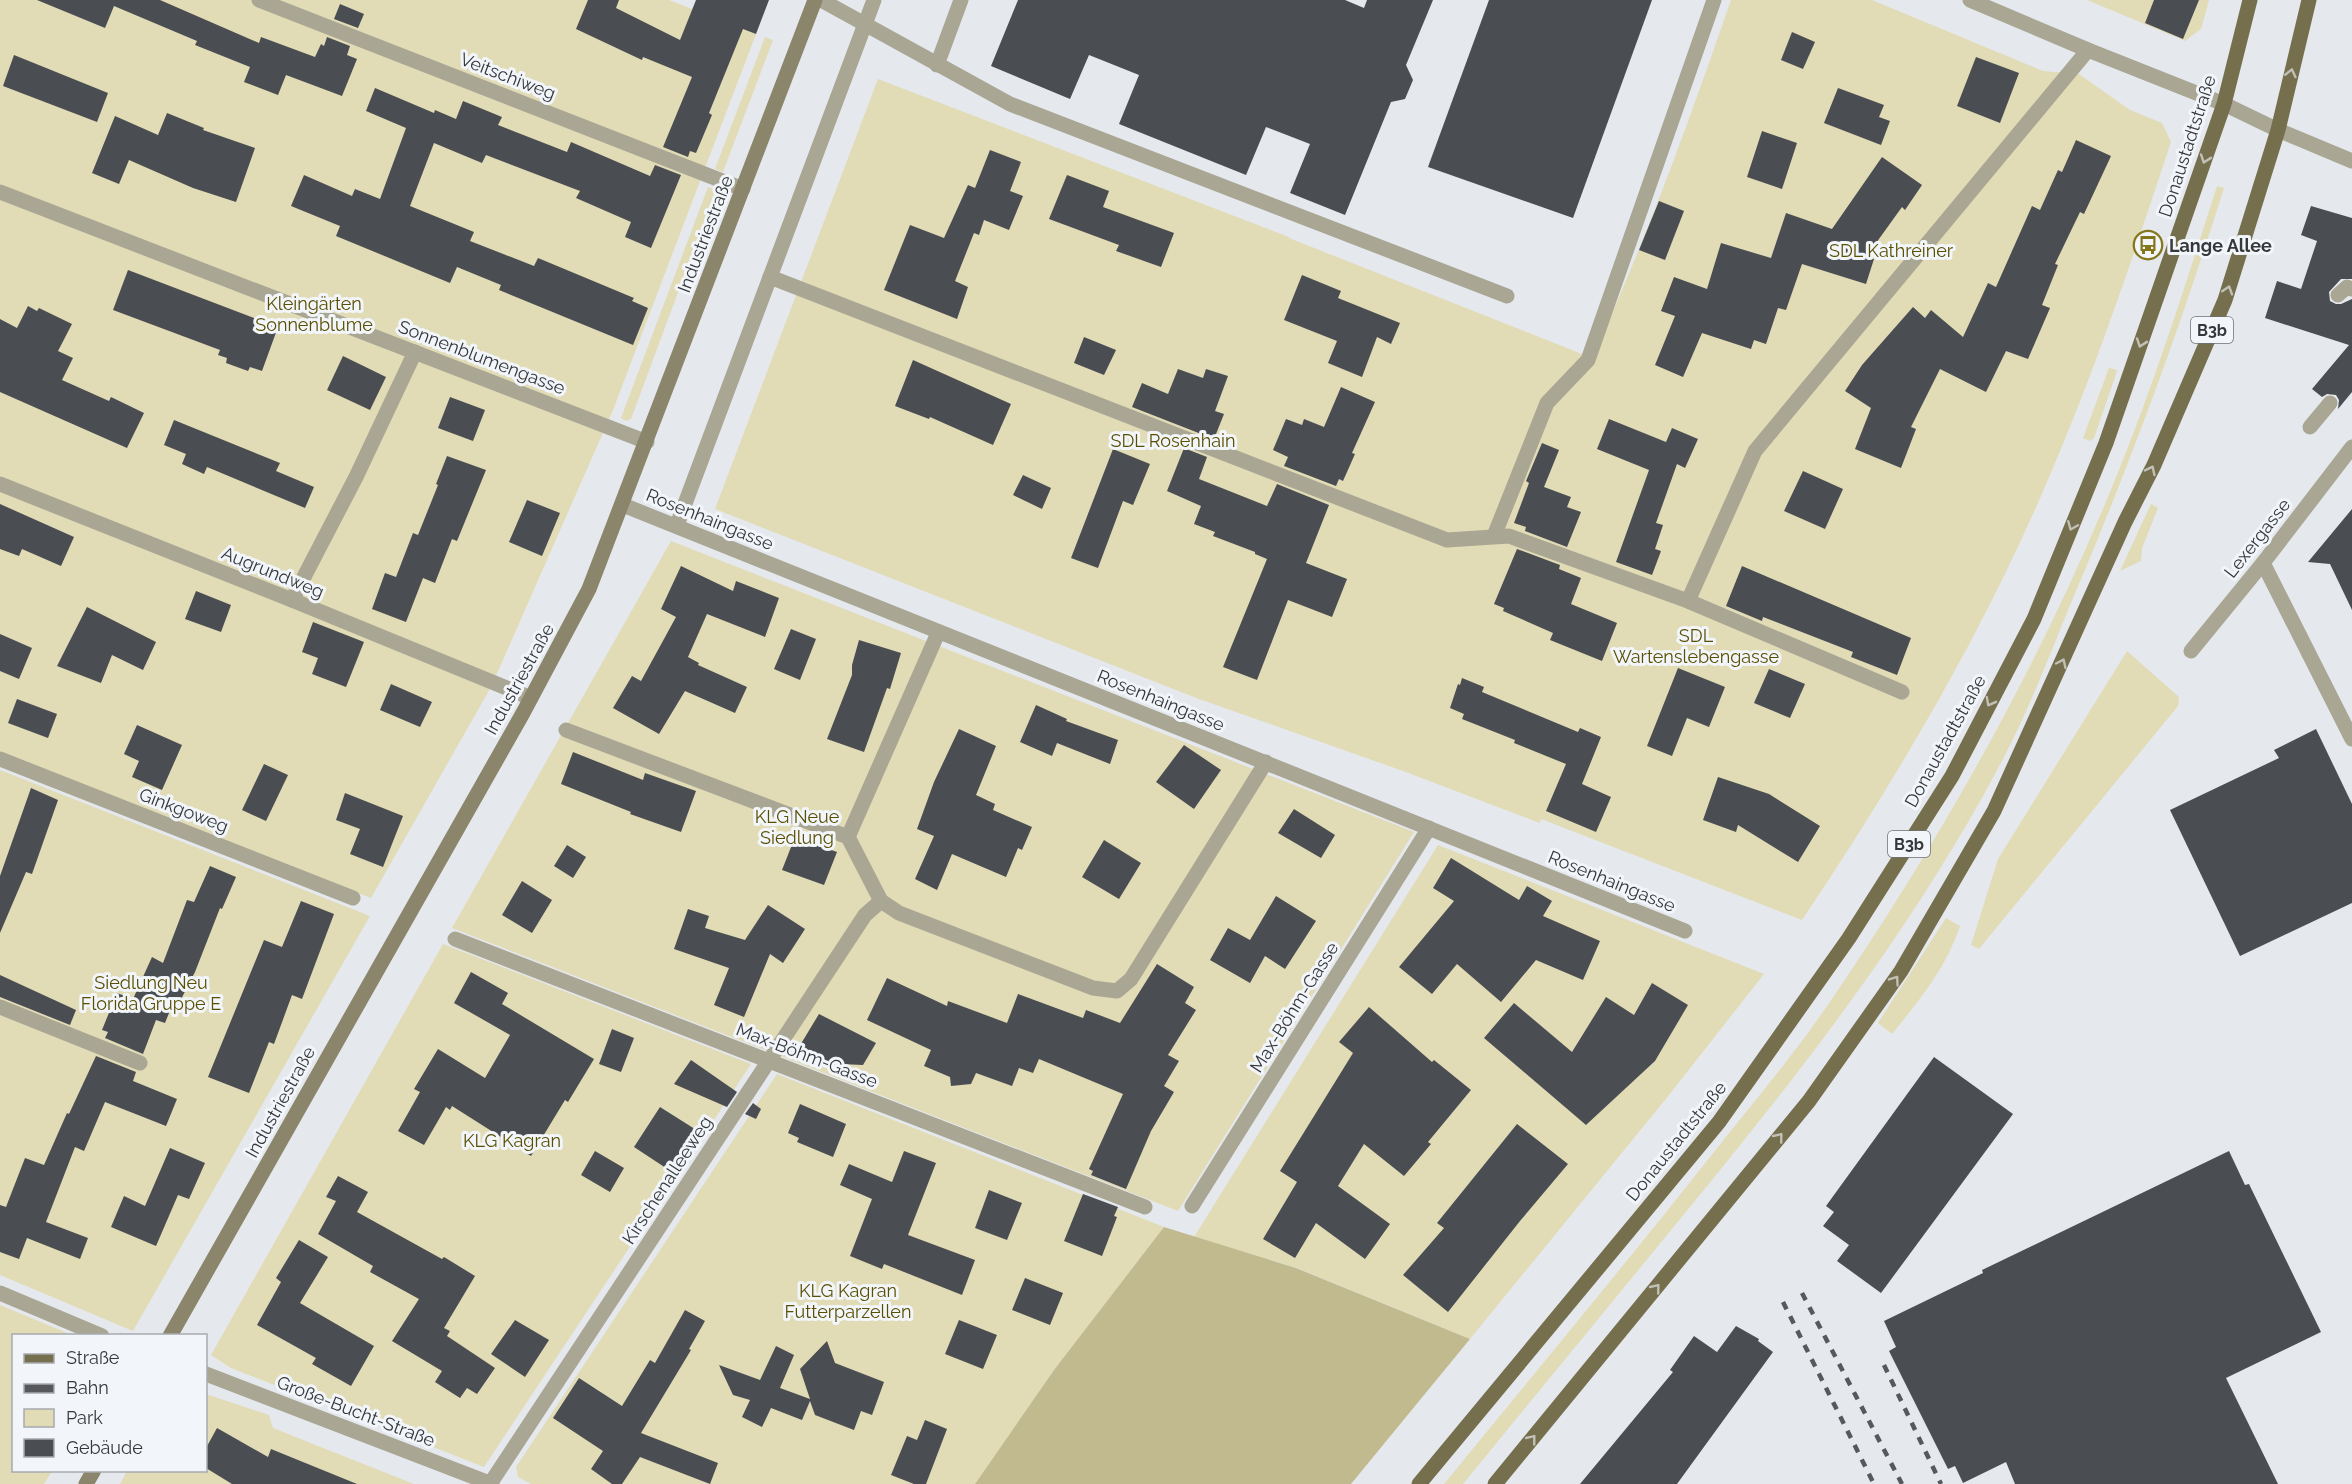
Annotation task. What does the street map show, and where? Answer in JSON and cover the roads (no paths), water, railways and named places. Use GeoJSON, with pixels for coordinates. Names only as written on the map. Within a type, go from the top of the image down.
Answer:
{"type":"FeatureCollection","features":[{"type":"Feature","properties":{"kind":"main road","name":"Donaustadtstraße"},"geometry":{"type":"LineString","coordinates":[[1419,1484],[1719,1122],[1849,938],[1952,776],[2034,619],[2106,443],[2224,104],[2250,0]]}},
{"type":"Feature","properties":{"kind":"main road","name":"B3b"},"geometry":{"type":"LineString","coordinates":[[1495,1484],[1809,1101],[1901,971],[1994,811],[2125,522],[2154,465],[2225,300],[2278,130],[2308,0]]}},
{"type":"Feature","properties":{"kind":"street","name":"Veitschiweg"},"geometry":{"type":"LineString","coordinates":[[259,0],[743,189]]}},
{"type":"Feature","properties":{"kind":"street","name":"Industriestraße"},"geometry":{"type":"LineString","coordinates":[[171,1334],[531,698],[589,589],[815,0]]}},
{"type":"Feature","properties":{"kind":"street"},"geometry":{"type":"LineString","coordinates":[[821,0],[1010,104],[1507,296]]}},
{"type":"Feature","properties":{"kind":"street"},"geometry":{"type":"LineString","coordinates":[[677,525],[874,0]]}},
{"type":"Feature","properties":{"kind":"street"},"geometry":{"type":"LineString","coordinates":[[937,65],[961,0]]}},
{"type":"Feature","properties":{"kind":"street"},"geometry":{"type":"LineString","coordinates":[[1494,536],[1547,403],[1588,360],[1633,237],[1714,0]]}},
{"type":"Feature","properties":{"kind":"street"},"geometry":{"type":"LineString","coordinates":[[1970,0],[2224,104],[2352,161]]}},
{"type":"Feature","properties":{"kind":"street"},"geometry":{"type":"LineString","coordinates":[[1688,601],[1755,451],[2088,50]]}},
{"type":"Feature","properties":{"kind":"street","name":"Sonnenblumengasse"},"geometry":{"type":"LineString","coordinates":[[0,192],[647,442]]}},
{"type":"Feature","properties":{"kind":"street"},"geometry":{"type":"LineString","coordinates":[[770,277],[1447,540],[1509,536],[1688,601],[1902,692]]}},
{"type":"Feature","properties":{"kind":"street"},"geometry":{"type":"LineString","coordinates":[[292,600],[356,477],[415,352]]}},
{"type":"Feature","properties":{"kind":"street"},"geometry":{"type":"LineString","coordinates":[[2310,427],[2330,403]]}},
{"type":"Feature","properties":{"kind":"street","name":"Lexergasse"},"geometry":{"type":"LineString","coordinates":[[2191,651],[2263,563],[2352,447]]}},
{"type":"Feature","properties":{"kind":"street","name":"Augrundweg"},"geometry":{"type":"LineString","coordinates":[[0,484],[531,698]]}},
{"type":"Feature","properties":{"kind":"street","name":"Rosenhaingasse"},"geometry":{"type":"LineString","coordinates":[[623,505],[1685,931]]}},
{"type":"Feature","properties":{"kind":"street"},"geometry":{"type":"LineString","coordinates":[[2263,563],[2352,739]]}},
{"type":"Feature","properties":{"kind":"street"},"geometry":{"type":"LineString","coordinates":[[848,837],[938,633]]}},
{"type":"Feature","properties":{"kind":"street"},"geometry":{"type":"LineString","coordinates":[[566,730],[848,837],[881,901],[899,913],[1093,988],[1117,991],[1131,979],[1266,762]]}},
{"type":"Feature","properties":{"kind":"street","name":"Ginkgoweg"},"geometry":{"type":"LineString","coordinates":[[0,759],[353,898]]}},
{"type":"Feature","properties":{"kind":"street","name":"Max-Böhm-Gasse"},"geometry":{"type":"LineString","coordinates":[[1192,1206],[1429,828]]}},
{"type":"Feature","properties":{"kind":"street","name":"Kirschenalleeweg"},"geometry":{"type":"LineString","coordinates":[[491,1484],[865,915],[881,901]]}},
{"type":"Feature","properties":{"kind":"street","name":"Max-Böhm-Gasse"},"geometry":{"type":"LineString","coordinates":[[454,939],[1146,1207]]}},
{"type":"Feature","properties":{"kind":"street"},"geometry":{"type":"LineString","coordinates":[[0,1007],[140,1063]]}},
{"type":"Feature","properties":{"kind":"street"},"geometry":{"type":"LineString","coordinates":[[0,1293],[100,1334]]}},
{"type":"Feature","properties":{"kind":"street","name":"Große-Bucht-Straße"},"geometry":{"type":"LineString","coordinates":[[207,1374],[491,1484]]}},
{"type":"Feature","properties":{"kind":"railway"},"geometry":{"type":"LineString","coordinates":[[1802,1293],[1902,1484]]}},
{"type":"Feature","properties":{"kind":"railway"},"geometry":{"type":"LineString","coordinates":[[1783,1302],[1874,1484]]}},
{"type":"Feature","properties":{"kind":"railway"},"geometry":{"type":"LineString","coordinates":[[1884,1365],[1941,1484]]}},
{"type":"Feature","properties":{"kind":"place","name":"Lange Allee"},"geometry":{"type":"Point","coordinates":[2148,245]}},
{"type":"Feature","properties":{"kind":"park label","name":"SDL Kathreiner"},"geometry":{"type":"Point","coordinates":[1891,250]}},
{"type":"Feature","properties":{"kind":"park label","name":"Kleingärten Sonnenblume"},"geometry":{"type":"Point","coordinates":[314,313]}},
{"type":"Feature","properties":{"kind":"park label","name":"SDL Rosenhain"},"geometry":{"type":"Point","coordinates":[1173,440]}},
{"type":"Feature","properties":{"kind":"park label","name":"SDL Wartenslebengasse"},"geometry":{"type":"Point","coordinates":[1696,645]}},
{"type":"Feature","properties":{"kind":"park label","name":"KLG Neue Siedlung"},"geometry":{"type":"Point","coordinates":[797,826]}},
{"type":"Feature","properties":{"kind":"park label","name":"Siedlung Neu Florida Gruppe E"},"geometry":{"type":"Point","coordinates":[151,992]}},
{"type":"Feature","properties":{"kind":"park label","name":"KLG Kagran"},"geometry":{"type":"Point","coordinates":[512,1140]}},
{"type":"Feature","properties":{"kind":"park label","name":"KLG Kagran Futterparzellen"},"geometry":{"type":"Point","coordinates":[848,1300]}}]}
